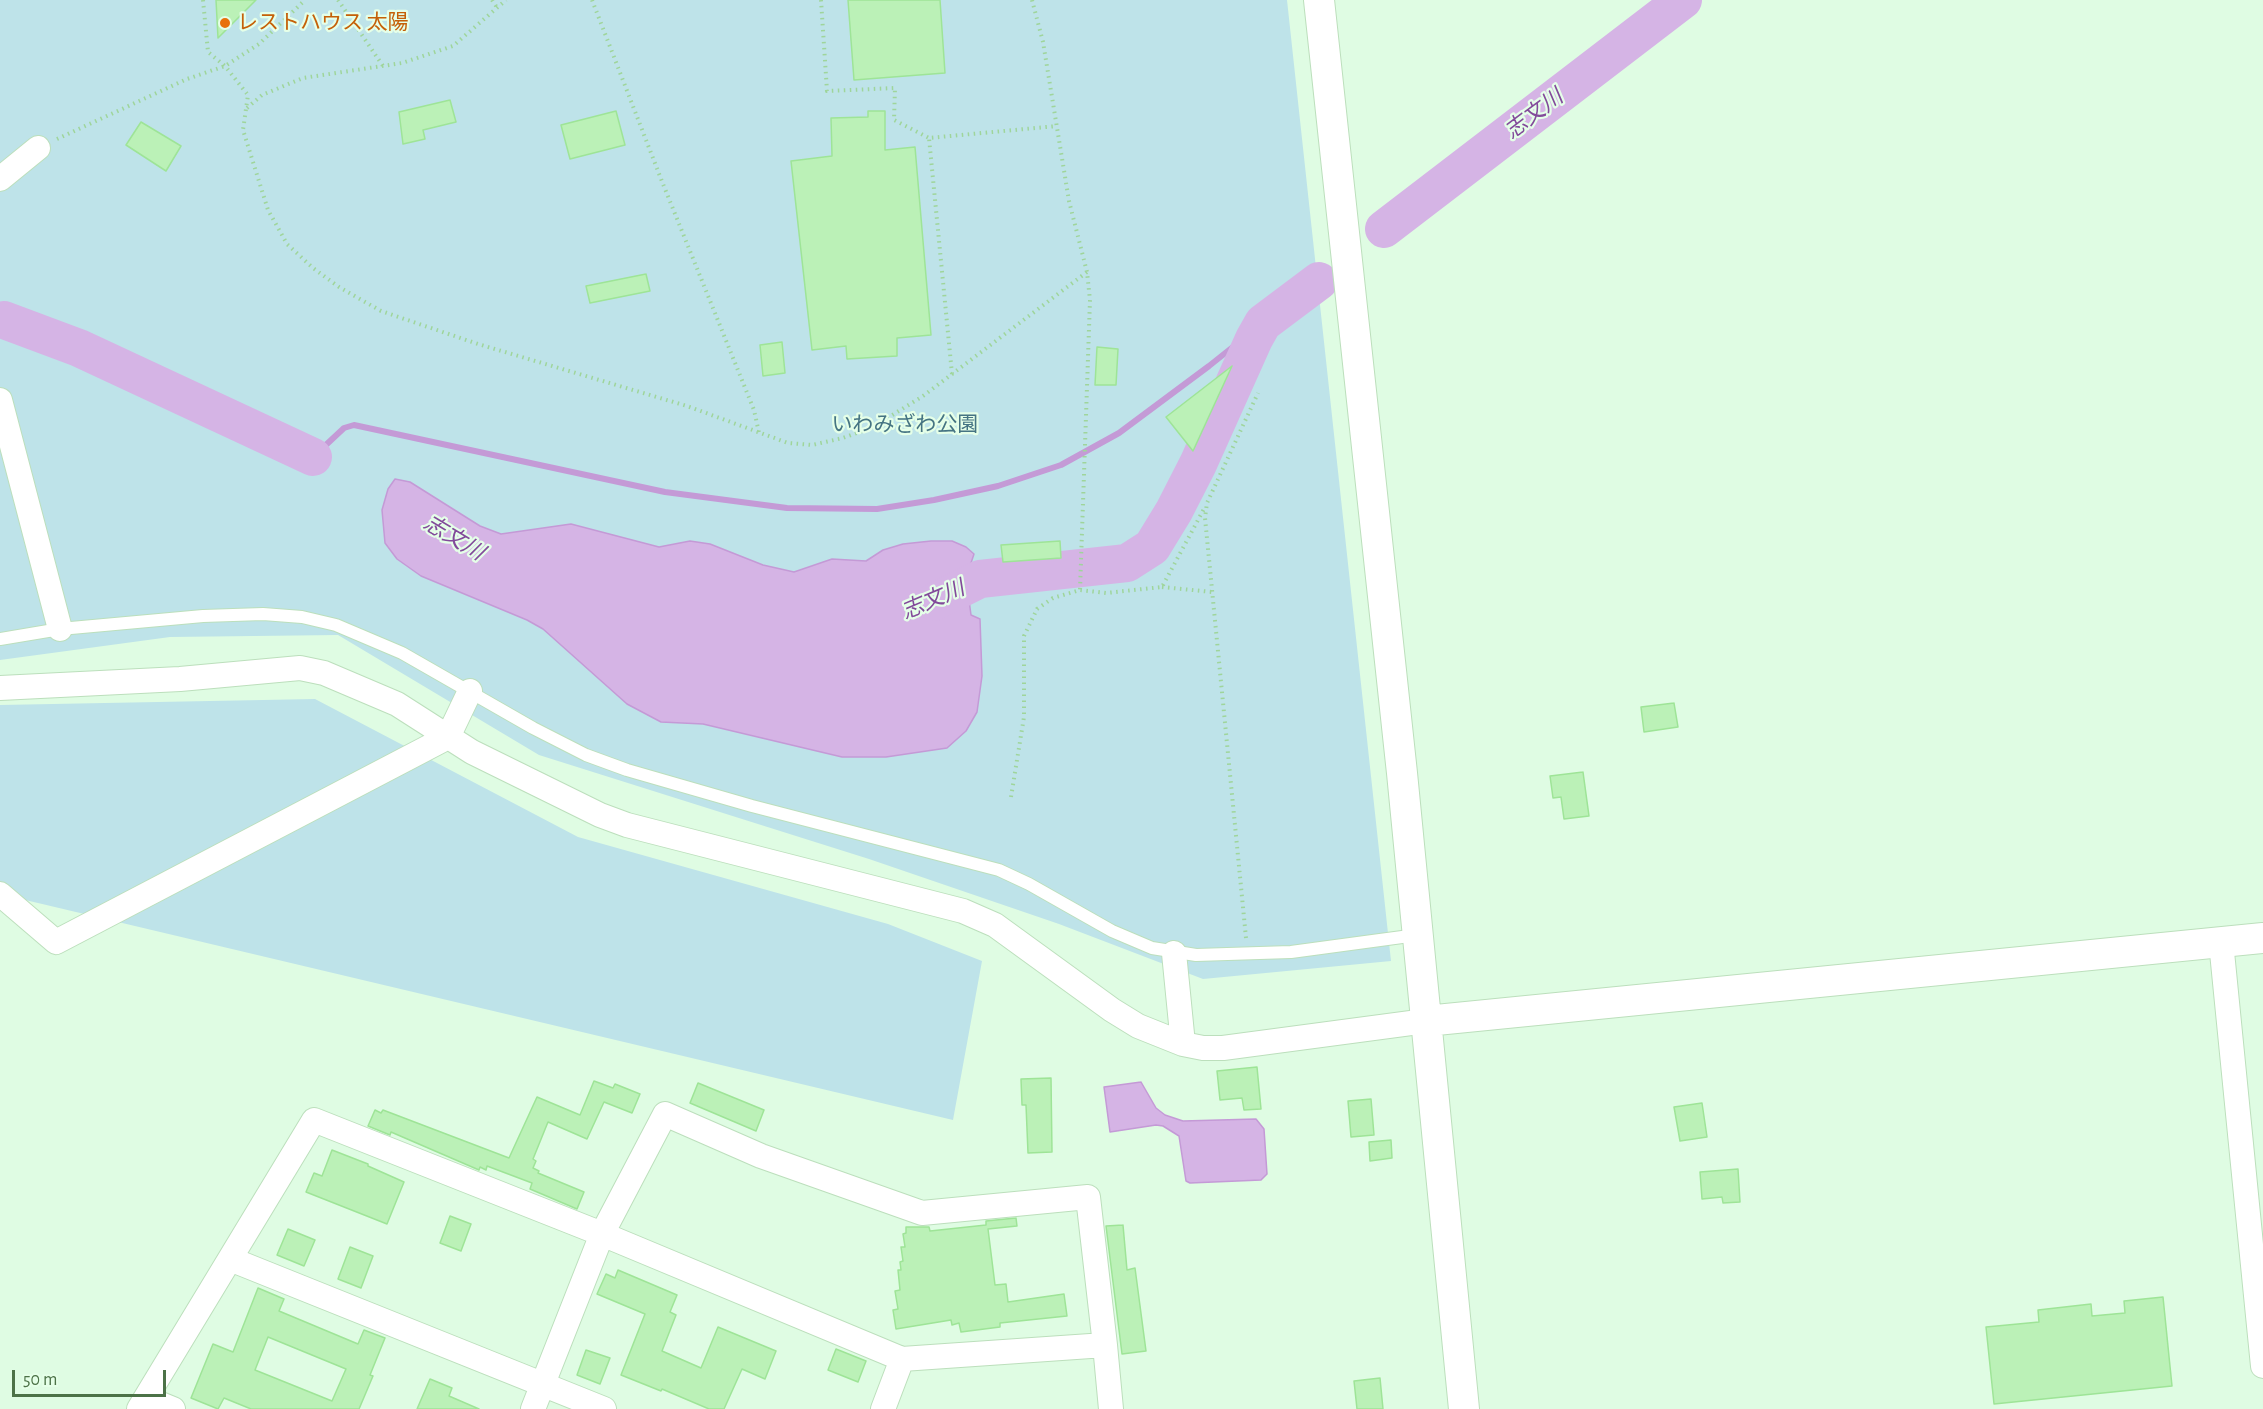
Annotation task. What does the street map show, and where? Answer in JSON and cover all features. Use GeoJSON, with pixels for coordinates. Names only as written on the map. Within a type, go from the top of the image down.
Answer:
{"type":"FeatureCollection","features":[{"type":"Feature","properties":{"kind":"street"},"geometry":{"type":"LineString","coordinates":[[1319,0],[1418,935],[1464,1409]]}},
{"type":"Feature","properties":{"kind":"street"},"geometry":{"type":"LineString","coordinates":[[0,179],[38,148]]}},
{"type":"Feature","properties":{"kind":"street"},"geometry":{"type":"LineString","coordinates":[[0,400],[60,629]]}},
{"type":"Feature","properties":{"kind":"street"},"geometry":{"type":"LineString","coordinates":[[0,688],[180,680],[300,668],[324,673],[397,704],[471,752],[600,815],[627,825],[963,911],[995,925],[1112,1010],[1138,1026],[1183,1044],[1203,1048],[1222,1048],[1426,1021],[2263,938]]}},
{"type":"Feature","properties":{"kind":"street"},"geometry":{"type":"LineString","coordinates":[[0,894],[56,942],[448,737],[470,692]]}},
{"type":"Feature","properties":{"kind":"street"},"geometry":{"type":"LineString","coordinates":[[2221,942],[2263,1366]]}},
{"type":"Feature","properties":{"kind":"street"},"geometry":{"type":"LineString","coordinates":[[1174,953],[1183,1044]]}},
{"type":"Feature","properties":{"kind":"street"},"geometry":{"type":"LineString","coordinates":[[533,1409],[602,1234],[665,1113],[761,1156],[922,1213],[1089,1197],[1111,1409]]}},
{"type":"Feature","properties":{"kind":"street"},"geometry":{"type":"LineString","coordinates":[[173,1409],[143,1403],[314,1120],[602,1234],[902,1359],[1105,1345]]}},
{"type":"Feature","properties":{"kind":"street"},"geometry":{"type":"LineString","coordinates":[[230,1258],[604,1409]]}},
{"type":"Feature","properties":{"kind":"street"},"geometry":{"type":"LineString","coordinates":[[883,1409],[902,1359]]}},
{"type":"Feature","properties":{"kind":"lane"},"geometry":{"type":"LineString","coordinates":[[0,639],[60,629],[203,616],[263,614],[302,617],[336,625],[402,653],[533,728],[596,759],[752,806],[957,857],[999,870],[1029,884],[1112,931],[1152,948],[1196,955],[1291,952],[1418,935]]}},
{"type":"Feature","properties":{"kind":"path"},"geometry":{"type":"LineString","coordinates":[[203,0],[208,52],[225,66],[248,95],[243,130],[268,210],[287,244],[313,268],[339,287],[381,311],[488,347],[687,406],[788,443],[812,445],[843,438],[873,427],[952,375],[1087,272]]}},
{"type":"Feature","properties":{"kind":"path"},"geometry":{"type":"LineString","coordinates":[[38,148],[187,78],[225,66],[259,44],[305,0]]}},
{"type":"Feature","properties":{"kind":"path"},"geometry":{"type":"LineString","coordinates":[[338,0],[383,66]]}},
{"type":"Feature","properties":{"kind":"path"},"geometry":{"type":"LineString","coordinates":[[492,0],[498,9]]}},
{"type":"Feature","properties":{"kind":"path"},"geometry":{"type":"LineString","coordinates":[[246,108],[262,95],[303,78],[402,63],[453,46],[506,0]]}},
{"type":"Feature","properties":{"kind":"path"},"geometry":{"type":"LineString","coordinates":[[592,0],[754,410],[759,433]]}},
{"type":"Feature","properties":{"kind":"path"},"geometry":{"type":"LineString","coordinates":[[821,0],[827,91],[894,88],[894,120],[929,138],[1057,126]]}},
{"type":"Feature","properties":{"kind":"path"},"geometry":{"type":"LineString","coordinates":[[1032,0],[1043,42],[1070,201],[1087,272],[1090,300],[1080,590]]}},
{"type":"Feature","properties":{"kind":"path"},"geometry":{"type":"LineString","coordinates":[[929,138],[952,375]]}},
{"type":"Feature","properties":{"kind":"path"},"geometry":{"type":"LineString","coordinates":[[1162,587],[1207,503],[1258,393]]}},
{"type":"Feature","properties":{"kind":"path"},"geometry":{"type":"LineString","coordinates":[[1207,503],[1205,518],[1248,954]]}},
{"type":"Feature","properties":{"kind":"path"},"geometry":{"type":"LineString","coordinates":[[1011,797],[1023,717],[1024,636],[1037,609],[1053,598],[1080,590],[1106,593],[1162,587],[1212,592]]}},
{"type":"Feature","properties":{"kind":"green space","name":"いわみざわ公園"},"geometry":{"type":"Polygon","coordinates":[[[0,0],[1287,0],[1391,961],[1203,979],[1059,924],[869,859],[539,755],[338,635],[170,637],[0,660],[0,0]]]}},
{"type":"Feature","properties":{"kind":"green space"},"geometry":{"type":"Polygon","coordinates":[[[315,699],[578,837],[888,924],[982,961],[953,1120],[0,894],[0,705],[315,699]]]}},
{"type":"Feature","properties":{"kind":"water"},"geometry":{"type":"Polygon","coordinates":[[[395,479],[410,482],[480,526],[501,534],[571,524],[659,547],[690,541],[710,544],[763,565],[794,572],[832,559],[866,561],[883,550],[903,544],[952,541],[966,547],[974,554],[970,566],[982,568],[977,595],[969,600],[971,615],[980,619],[982,676],[977,712],[966,731],[947,748],[886,757],[842,757],[703,724],[661,722],[627,704],[543,629],[527,620],[421,576],[397,559],[385,543],[382,510],[388,489],[395,479]]]}},
{"type":"Feature","properties":{"kind":"water"},"geometry":{"type":"Polygon","coordinates":[[[1141,1082],[1156,1108],[1165,1115],[1183,1121],[1256,1119],[1264,1129],[1267,1174],[1261,1180],[1190,1183],[1186,1181],[1179,1136],[1163,1126],[1156,1125],[1110,1132],[1104,1087],[1141,1082]]]}},
{"type":"Feature","properties":{"kind":"building","name":"レストハウス 太陽"},"geometry":{"type":"Polygon","coordinates":[[[216,0],[256,0],[218,38],[216,0]]]}},
{"type":"Feature","properties":{"kind":"building"},"geometry":{"type":"Polygon","coordinates":[[[848,0],[940,0],[945,73],[854,80],[848,0]]]}},
{"type":"Feature","properties":{"kind":"building"},"geometry":{"type":"Polygon","coordinates":[[[450,100],[456,122],[423,130],[425,139],[403,144],[399,112],[450,100]]]}},
{"type":"Feature","properties":{"kind":"building"},"geometry":{"type":"Polygon","coordinates":[[[616,111],[625,145],[570,159],[561,125],[616,111]]]}},
{"type":"Feature","properties":{"kind":"building"},"geometry":{"type":"Polygon","coordinates":[[[868,111],[885,111],[885,150],[915,147],[931,335],[897,338],[897,356],[847,359],[846,346],[812,350],[791,161],[832,156],[831,118],[868,117],[868,111]]]}},
{"type":"Feature","properties":{"kind":"building"},"geometry":{"type":"Polygon","coordinates":[[[141,122],[181,146],[166,171],[126,145],[141,122]]]}},
{"type":"Feature","properties":{"kind":"building"},"geometry":{"type":"Polygon","coordinates":[[[646,274],[650,291],[590,303],[586,286],[646,274]]]}},
{"type":"Feature","properties":{"kind":"building"},"geometry":{"type":"Polygon","coordinates":[[[782,342],[785,373],[763,376],[760,345],[782,342]]]}},
{"type":"Feature","properties":{"kind":"building"},"geometry":{"type":"Polygon","coordinates":[[[1097,347],[1118,349],[1116,385],[1095,385],[1097,347]]]}},
{"type":"Feature","properties":{"kind":"building"},"geometry":{"type":"Polygon","coordinates":[[[1232,366],[1193,451],[1166,417],[1232,366]]]}},
{"type":"Feature","properties":{"kind":"building"},"geometry":{"type":"Polygon","coordinates":[[[1060,541],[1061,558],[1003,562],[1001,545],[1060,541]]]}},
{"type":"Feature","properties":{"kind":"building"},"geometry":{"type":"Polygon","coordinates":[[[1674,703],[1678,727],[1644,732],[1641,707],[1674,703]]]}},
{"type":"Feature","properties":{"kind":"building"},"geometry":{"type":"Polygon","coordinates":[[[1583,772],[1589,816],[1564,819],[1561,797],[1553,798],[1550,776],[1583,772]]]}},
{"type":"Feature","properties":{"kind":"building"},"geometry":{"type":"Polygon","coordinates":[[[1257,1067],[1261,1109],[1244,1110],[1242,1098],[1220,1100],[1217,1071],[1257,1067]]]}},
{"type":"Feature","properties":{"kind":"building"},"geometry":{"type":"Polygon","coordinates":[[[1051,1078],[1052,1152],[1028,1153],[1026,1105],[1022,1105],[1021,1079],[1051,1078]]]}},
{"type":"Feature","properties":{"kind":"building"},"geometry":{"type":"Polygon","coordinates":[[[594,1081],[613,1088],[615,1084],[640,1094],[632,1113],[604,1102],[587,1139],[548,1122],[533,1159],[536,1161],[533,1168],[539,1171],[538,1173],[584,1192],[577,1209],[530,1189],[532,1183],[487,1166],[486,1170],[480,1167],[479,1170],[391,1132],[390,1135],[368,1126],[375,1110],[381,1113],[383,1110],[509,1158],[537,1097],[580,1115],[594,1081]]]}},
{"type":"Feature","properties":{"kind":"building"},"geometry":{"type":"Polygon","coordinates":[[[698,1083],[764,1110],[756,1131],[690,1103],[698,1083]]]}},
{"type":"Feature","properties":{"kind":"building"},"geometry":{"type":"Polygon","coordinates":[[[1371,1099],[1374,1135],[1351,1137],[1348,1101],[1371,1099]]]}},
{"type":"Feature","properties":{"kind":"building"},"geometry":{"type":"Polygon","coordinates":[[[1702,1103],[1707,1137],[1680,1141],[1674,1107],[1702,1103]]]}},
{"type":"Feature","properties":{"kind":"building"},"geometry":{"type":"Polygon","coordinates":[[[1391,1140],[1392,1158],[1370,1161],[1369,1142],[1391,1140]]]}},
{"type":"Feature","properties":{"kind":"building"},"geometry":{"type":"Polygon","coordinates":[[[332,1150],[368,1164],[404,1182],[387,1224],[306,1192],[314,1173],[322,1176],[332,1150]]]}},
{"type":"Feature","properties":{"kind":"building"},"geometry":{"type":"Polygon","coordinates":[[[1738,1169],[1740,1202],[1723,1203],[1722,1197],[1702,1199],[1700,1172],[1738,1169]]]}},
{"type":"Feature","properties":{"kind":"building"},"geometry":{"type":"Polygon","coordinates":[[[450,1216],[471,1224],[461,1251],[440,1243],[450,1216]]]}},
{"type":"Feature","properties":{"kind":"building"},"geometry":{"type":"Polygon","coordinates":[[[1016,1218],[1017,1226],[988,1229],[995,1285],[1006,1284],[1008,1302],[1064,1294],[1067,1316],[1000,1323],[1000,1327],[961,1332],[959,1323],[952,1325],[951,1320],[896,1329],[893,1310],[898,1309],[895,1291],[900,1290],[898,1270],[901,1270],[900,1262],[903,1261],[901,1247],[905,1247],[903,1234],[906,1233],[906,1227],[929,1227],[930,1231],[986,1225],[986,1221],[1016,1218]]]}},
{"type":"Feature","properties":{"kind":"building"},"geometry":{"type":"Polygon","coordinates":[[[1123,1225],[1127,1270],[1135,1268],[1146,1351],[1122,1354],[1106,1226],[1123,1225]]]}},
{"type":"Feature","properties":{"kind":"building"},"geometry":{"type":"Polygon","coordinates":[[[288,1229],[315,1240],[304,1266],[277,1255],[288,1229]]]}},
{"type":"Feature","properties":{"kind":"building"},"geometry":{"type":"Polygon","coordinates":[[[350,1247],[373,1256],[361,1288],[338,1279],[350,1247]]]}},
{"type":"Feature","properties":{"kind":"building"},"geometry":{"type":"Polygon","coordinates":[[[618,1270],[677,1295],[670,1312],[676,1315],[662,1351],[701,1368],[718,1327],[776,1351],[765,1379],[742,1369],[724,1409],[709,1409],[621,1375],[645,1314],[597,1294],[606,1274],[615,1278],[618,1270]]]}},
{"type":"Feature","properties":{"kind":"building"},"geometry":{"type":"Polygon","coordinates":[[[258,1288],[284,1299],[279,1311],[358,1344],[364,1330],[385,1338],[359,1409],[251,1409],[224,1398],[218,1409],[191,1398],[213,1344],[233,1352],[258,1288]],[[268,1337],[255,1370],[332,1401],[346,1369],[268,1337]]]}},
{"type":"Feature","properties":{"kind":"building"},"geometry":{"type":"Polygon","coordinates":[[[2163,1297],[2172,1386],[1994,1404],[1986,1327],[2039,1322],[2038,1310],[2091,1304],[2092,1316],[2125,1313],[2124,1301],[2163,1297]]]}},
{"type":"Feature","properties":{"kind":"building"},"geometry":{"type":"Polygon","coordinates":[[[836,1349],[866,1361],[858,1382],[828,1370],[836,1349]]]}},
{"type":"Feature","properties":{"kind":"building"},"geometry":{"type":"Polygon","coordinates":[[[586,1350],[610,1358],[600,1384],[577,1375],[586,1350]]]}},
{"type":"Feature","properties":{"kind":"building"},"geometry":{"type":"Polygon","coordinates":[[[1380,1378],[1383,1409],[1357,1409],[1354,1381],[1380,1378]]]}},
{"type":"Feature","properties":{"kind":"building"},"geometry":{"type":"Polygon","coordinates":[[[430,1379],[452,1388],[449,1396],[479,1409],[417,1409],[430,1379]]]}},
{"type":"Feature","properties":{"kind":"waterway","name":"志文川"},"geometry":{"type":"LineString","coordinates":[[1384,229],[1683,0]]}},
{"type":"Feature","properties":{"kind":"waterway","name":"志文川"},"geometry":{"type":"LineString","coordinates":[[934,602],[980,579],[1127,563],[1152,547],[1198,464],[1263,323],[1319,281]]}},
{"type":"Feature","properties":{"kind":"waterway","name":"志文川"},"geometry":{"type":"LineString","coordinates":[[4,320],[79,348],[313,457]]}},
{"type":"Feature","properties":{"kind":"waterway"},"geometry":{"type":"LineString","coordinates":[[313,457],[344,428],[354,425],[665,492],[787,508],[877,509],[934,500],[998,486],[1061,465],[1119,433],[1263,323]]}},
{"type":"Feature","properties":{"kind":"place","name":"レストハウス 太陽"},"geometry":{"type":"Point","coordinates":[225,23]}}]}
